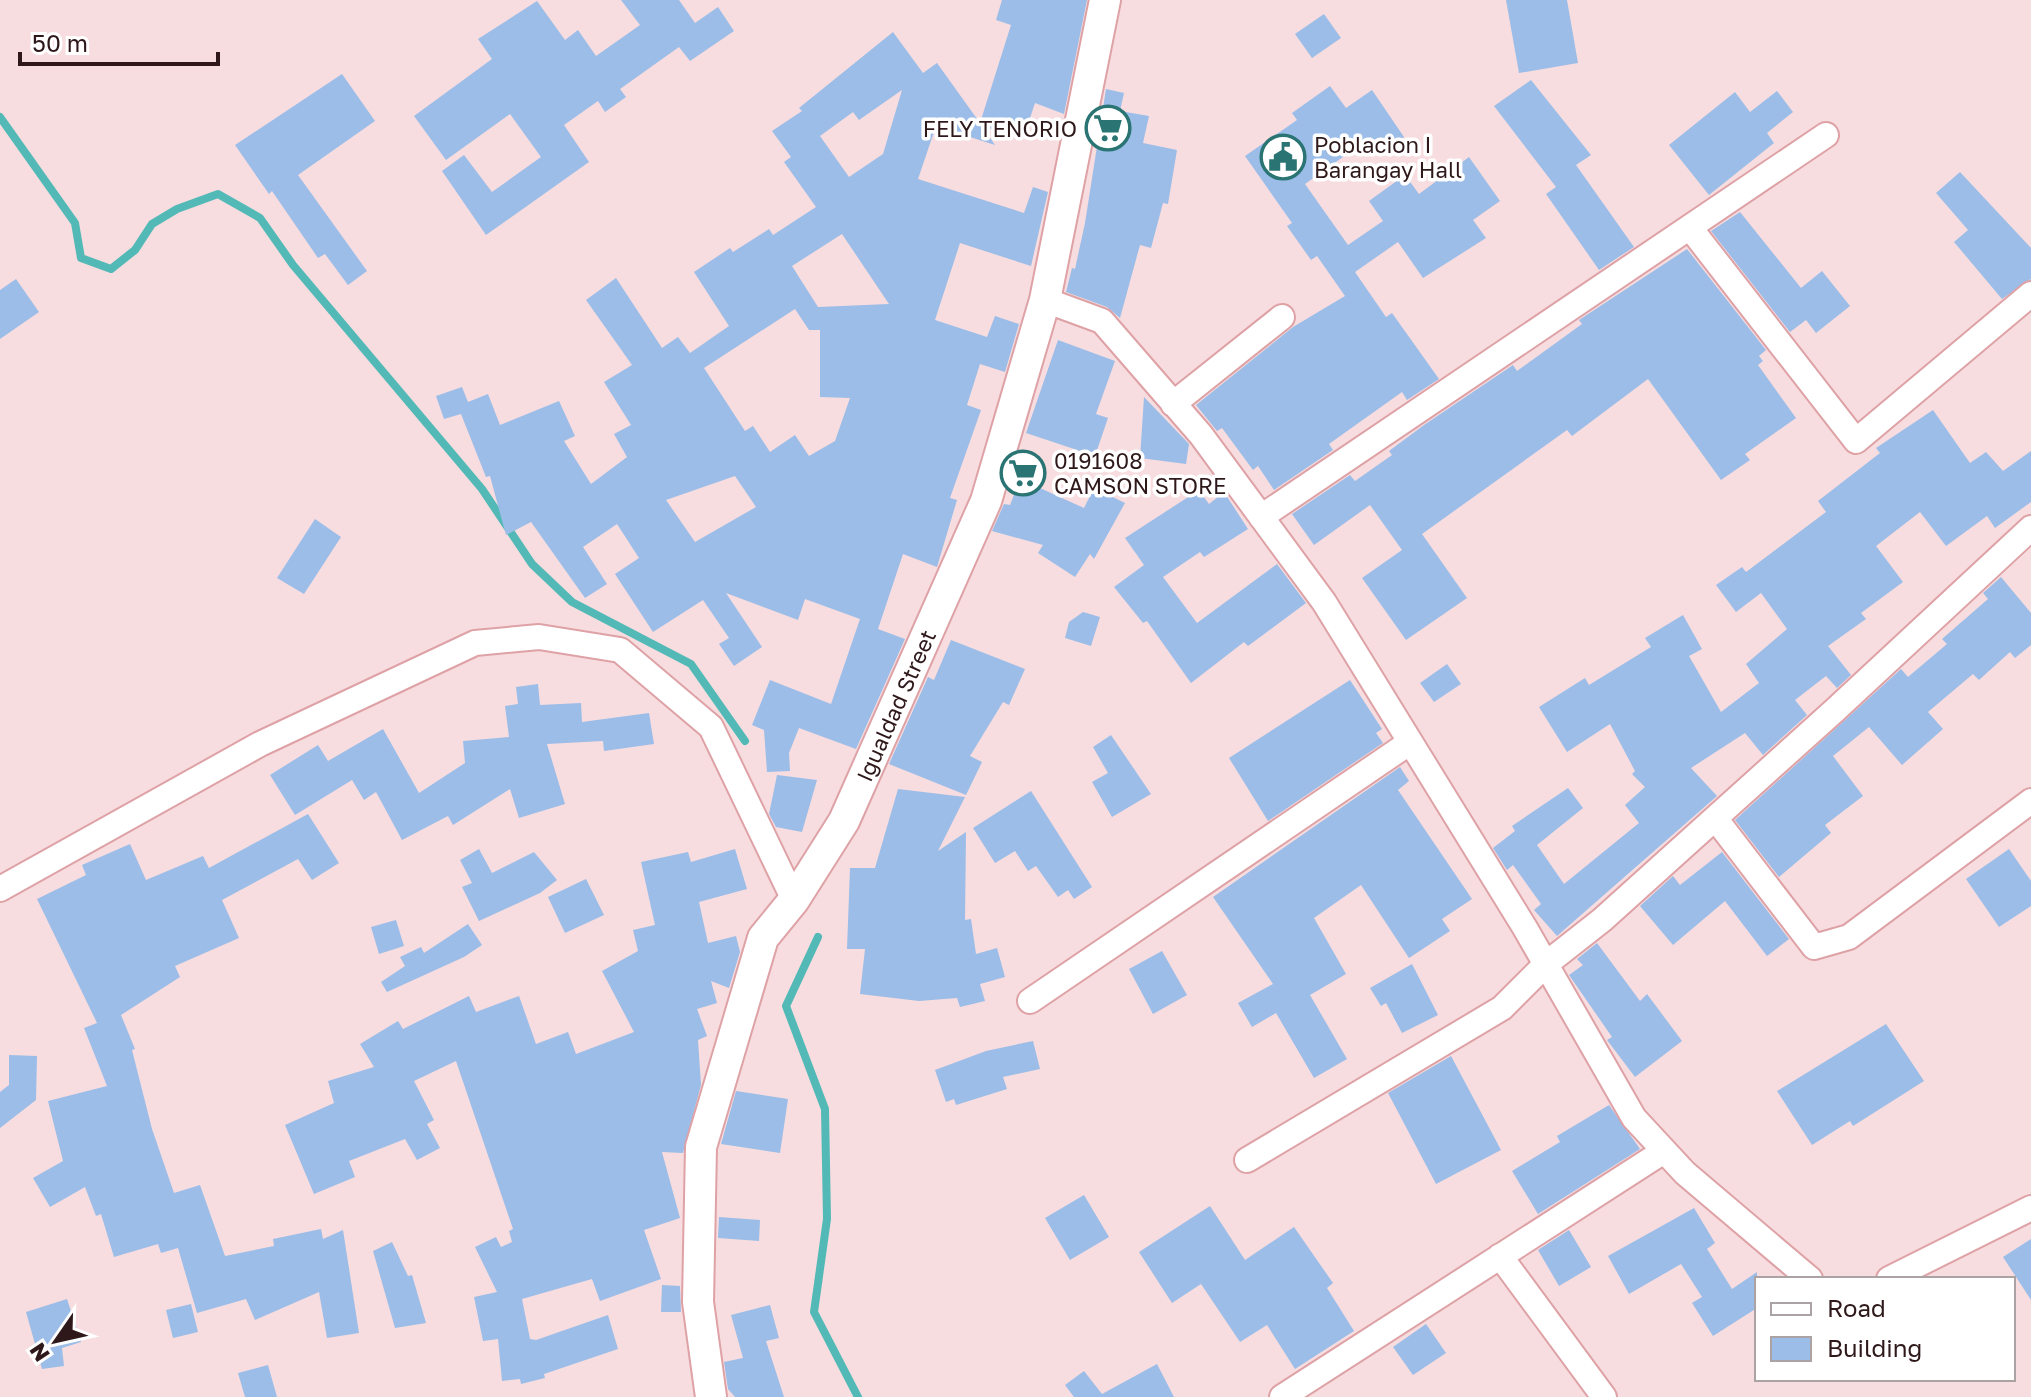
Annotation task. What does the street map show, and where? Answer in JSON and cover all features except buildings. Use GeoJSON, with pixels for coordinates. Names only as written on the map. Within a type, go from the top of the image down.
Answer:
{"type":"FeatureCollection","features":[{"type":"Feature","properties":{"kind":"street","name":"Igualdad Street"},"geometry":{"type":"LineString","coordinates":[[711,1397],[698,1302],[701,1147],[763,938],[794,900],[844,821],[986,501],[1045,300],[1105,0]]}},
{"type":"Feature","properties":{"kind":"street"},"geometry":{"type":"LineString","coordinates":[[1261,517],[1826,135]]}},
{"type":"Feature","properties":{"kind":"street"},"geometry":{"type":"LineString","coordinates":[[1691,229],[1856,441],[2031,294]]}},
{"type":"Feature","properties":{"kind":"street"},"geometry":{"type":"LineString","coordinates":[[1045,300],[1102,321],[1173,404],[1324,602],[1546,964],[1634,1118],[1685,1173],[1808,1277]]}},
{"type":"Feature","properties":{"kind":"street"},"geometry":{"type":"LineString","coordinates":[[1173,404],[1282,317]]}},
{"type":"Feature","properties":{"kind":"street"},"geometry":{"type":"LineString","coordinates":[[1247,1160],[1502,1008],[1546,964],[1602,920],[2031,528]]}},
{"type":"Feature","properties":{"kind":"street"},"geometry":{"type":"LineString","coordinates":[[0,889],[260,744],[475,643],[539,637],[620,650],[711,727],[794,900]]}},
{"type":"Feature","properties":{"kind":"street"},"geometry":{"type":"LineString","coordinates":[[1030,1001],[1409,743]]}},
{"type":"Feature","properties":{"kind":"street"},"geometry":{"type":"LineString","coordinates":[[1715,818],[1814,947],[1849,937],[2031,801]]}},
{"type":"Feature","properties":{"kind":"street"},"geometry":{"type":"LineString","coordinates":[[1282,1397],[1664,1151]]}},
{"type":"Feature","properties":{"kind":"street"},"geometry":{"type":"LineString","coordinates":[[1893,1277],[2031,1208]]}},
{"type":"Feature","properties":{"kind":"street"},"geometry":{"type":"LineString","coordinates":[[1500,1256],[1604,1397]]}},
{"type":"Feature","properties":{"kind":"waterway"},"geometry":{"type":"LineString","coordinates":[[0,117],[75,223],[81,258],[111,269],[135,250],[152,224],[177,209],[218,194],[260,218],[293,265],[482,489],[532,564],[572,602],[691,664],[745,741]]}},
{"type":"Feature","properties":{"kind":"waterway"},"geometry":{"type":"LineString","coordinates":[[818,937],[786,1006],[825,1109],[827,1219],[814,1312],[858,1397]]}},
{"type":"Feature","properties":{"kind":"place","name":"FELY TENORIO"},"geometry":{"type":"Point","coordinates":[1108,128]}},
{"type":"Feature","properties":{"kind":"place","name":"Poblacion I Barangay Hall"},"geometry":{"type":"Point","coordinates":[1283,157]}},
{"type":"Feature","properties":{"kind":"place","name":"0191608 CAMSON STORE"},"geometry":{"type":"Point","coordinates":[1023,473]}}]}
